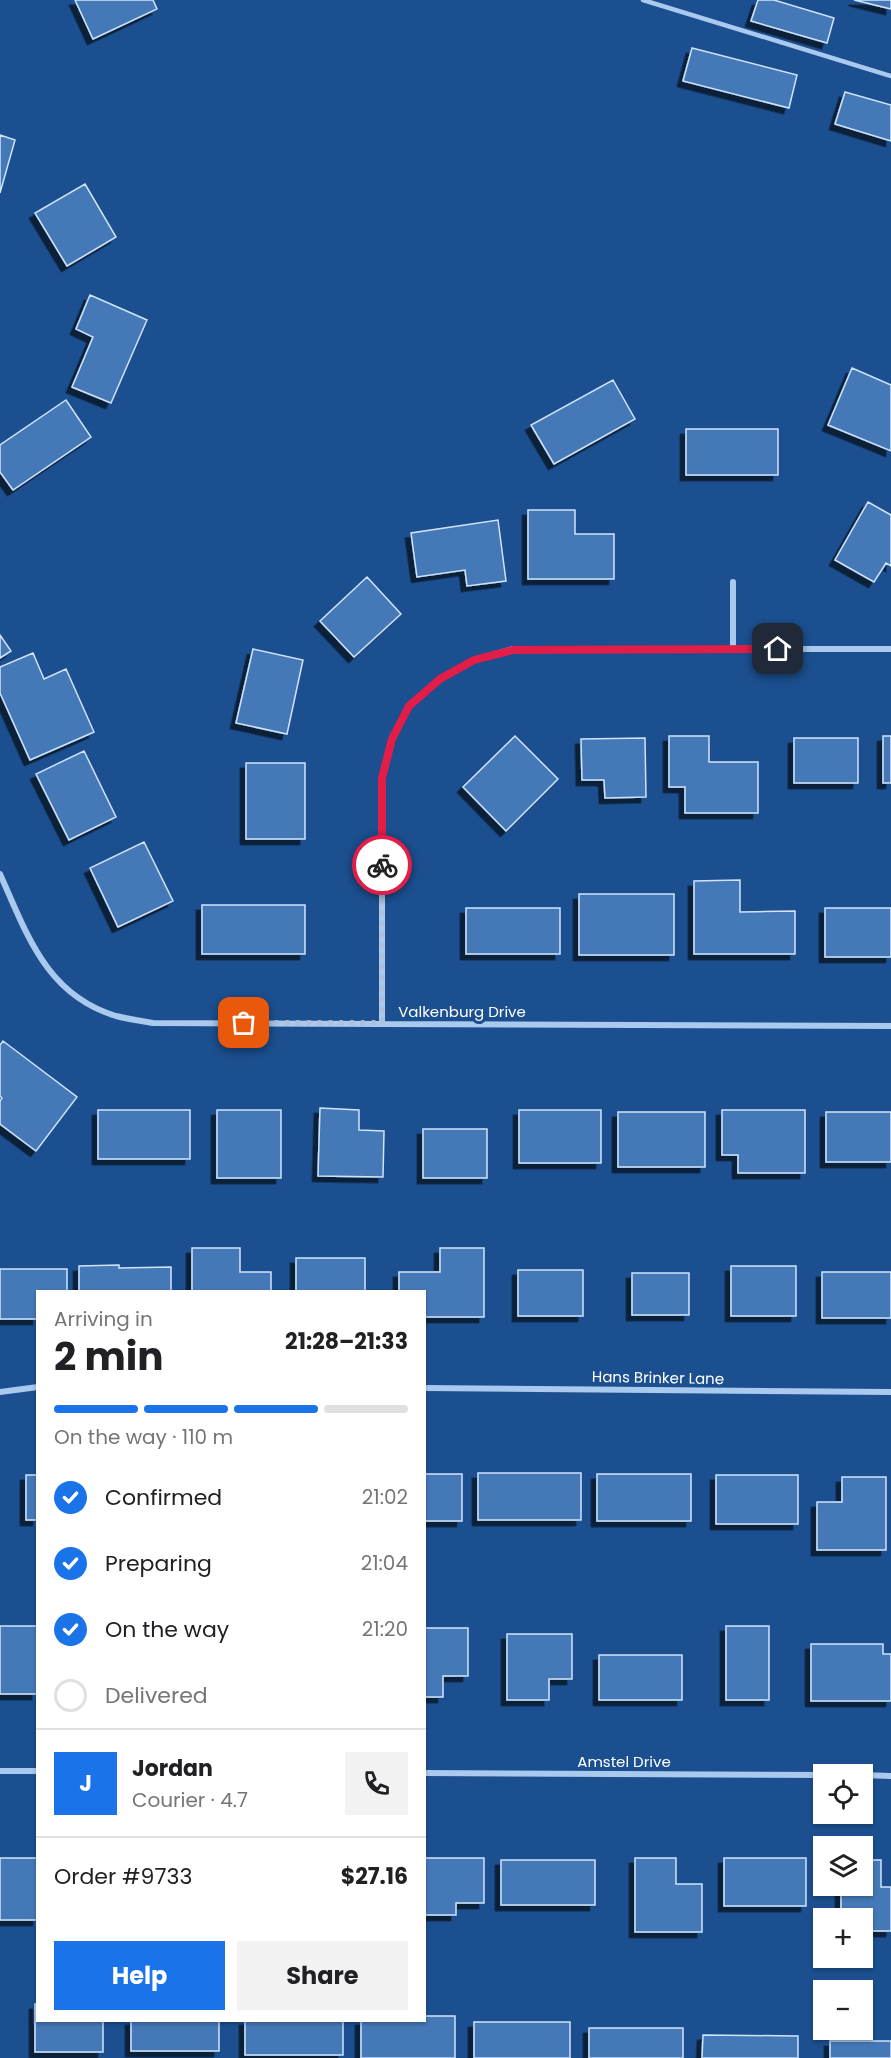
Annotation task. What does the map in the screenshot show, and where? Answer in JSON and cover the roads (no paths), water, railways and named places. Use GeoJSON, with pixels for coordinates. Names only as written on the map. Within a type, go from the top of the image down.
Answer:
{"type":"FeatureCollection","features":[{"type":"Feature","properties":{"kind":"street"},"geometry":{"type":"LineString","coordinates":[[733,582],[733,650]]}},
{"type":"Feature","properties":{"kind":"street"},"geometry":{"type":"LineString","coordinates":[[382,1023],[382,778],[392,739],[409,706],[440,679],[474,660],[513,650],[891,649]]}},
{"type":"Feature","properties":{"kind":"street","name":"Valkenburg Drive"},"geometry":{"type":"LineString","coordinates":[[0,874],[35,951],[53,976],[84,1001],[115,1016],[153,1023],[891,1026]]}},
{"type":"Feature","properties":{"kind":"street"},"geometry":{"type":"LineString","coordinates":[[0,1392],[36,1387]]}},
{"type":"Feature","properties":{"kind":"street","name":"Hans Brinker Lane"},"geometry":{"type":"LineString","coordinates":[[426,1388],[891,1392]]}},
{"type":"Feature","properties":{"kind":"street"},"geometry":{"type":"LineString","coordinates":[[0,1771],[36,1771]]}},
{"type":"Feature","properties":{"kind":"street","name":"Amstel Drive"},"geometry":{"type":"LineString","coordinates":[[426,1773],[813,1775]]}},
{"type":"Feature","properties":{"kind":"street"},"geometry":{"type":"LineString","coordinates":[[873,1776],[891,1776]]}},
{"type":"Feature","properties":{"kind":"lane"},"geometry":{"type":"LineString","coordinates":[[643,0],[891,76]]}}]}
